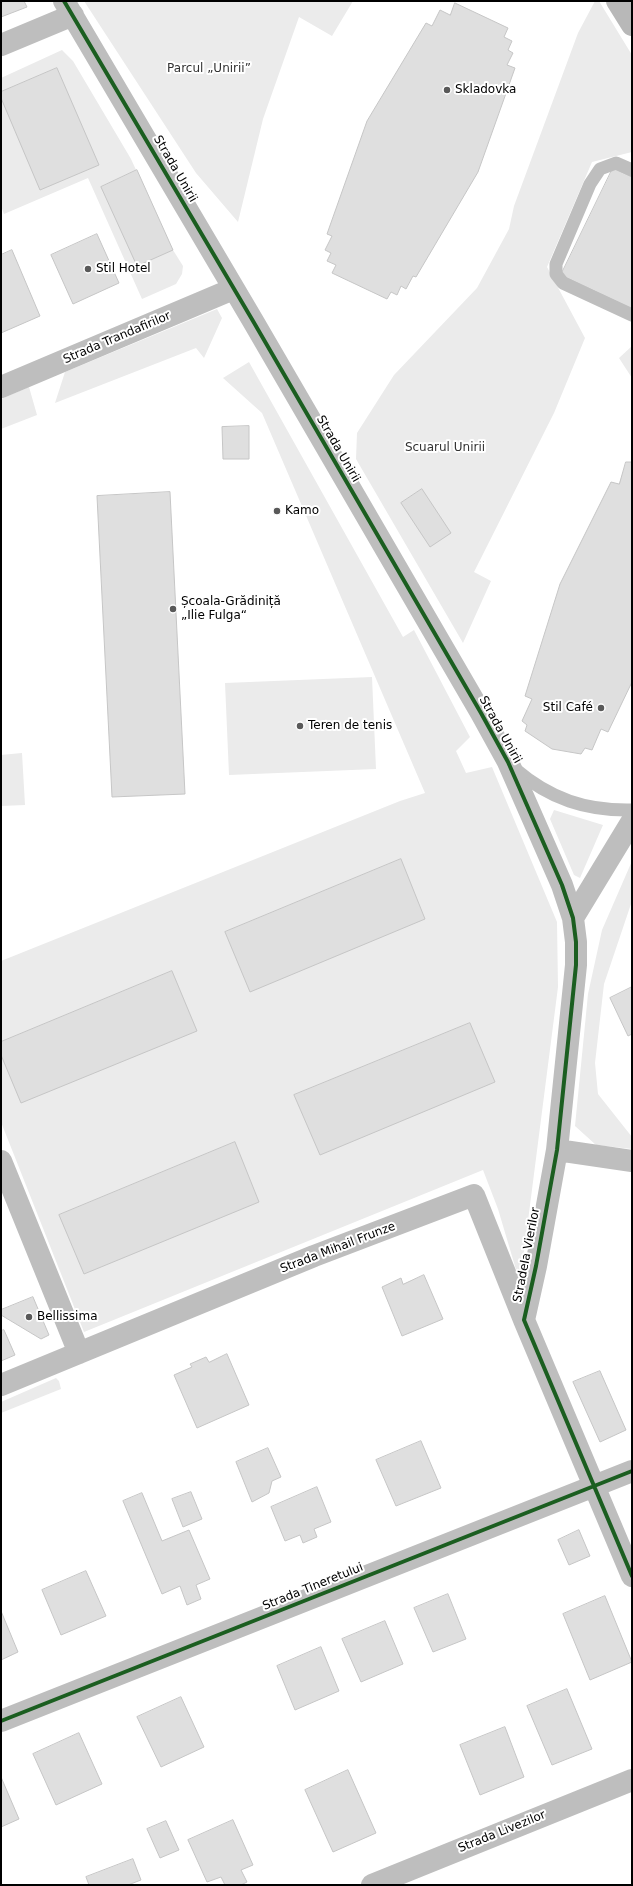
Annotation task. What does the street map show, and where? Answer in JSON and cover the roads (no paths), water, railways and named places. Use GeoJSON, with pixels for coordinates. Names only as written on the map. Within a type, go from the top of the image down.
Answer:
{"type":"FeatureCollection","features":[{"type":"Feature","properties":{"kind":"street"},"geometry":{"type":"LineString","coordinates":[[617,1],[632,25]]}},
{"type":"Feature","properties":{"kind":"street"},"geometry":{"type":"LineString","coordinates":[[1,45],[69,8]]}},
{"type":"Feature","properties":{"kind":"street","name":"Strada Unirii"},"geometry":{"type":"LineString","coordinates":[[69,8],[508,762],[540,834],[573,918]]}},
{"type":"Feature","properties":{"kind":"street","name":"Strada Trandafirilor"},"geometry":{"type":"LineString","coordinates":[[1,387],[233,289]]}},
{"type":"Feature","properties":{"kind":"street"},"geometry":{"type":"LineString","coordinates":[[573,918],[632,822]]}},
{"type":"Feature","properties":{"kind":"street","name":"Stradela Vierilor"},"geometry":{"type":"LineString","coordinates":[[573,918],[576,942],[576,965],[557,1150],[536,1266],[524,1320],[632,1576]]}},
{"type":"Feature","properties":{"kind":"street"},"geometry":{"type":"LineString","coordinates":[[557,1150],[632,1161]]}},
{"type":"Feature","properties":{"kind":"street"},"geometry":{"type":"LineString","coordinates":[[1,1161],[79,1353]]}},
{"type":"Feature","properties":{"kind":"street","name":"Strada Mihail Frunze"},"geometry":{"type":"LineString","coordinates":[[1,1385],[314,1256],[474,1196],[524,1320]]}},
{"type":"Feature","properties":{"kind":"street","name":"Strada Tineretului"},"geometry":{"type":"LineString","coordinates":[[1,1721],[632,1471]]}},
{"type":"Feature","properties":{"kind":"street","name":"Strada Livezilor"},"geometry":{"type":"LineString","coordinates":[[372,1885],[632,1780]]}},
{"type":"Feature","properties":{"kind":"lane"},"geometry":{"type":"LineString","coordinates":[[632,170],[616,163],[600,169],[587,191],[556,264],[556,274],[563,283],[632,315]]}},
{"type":"Feature","properties":{"kind":"lane"},"geometry":{"type":"LineString","coordinates":[[508,762],[527,779],[552,795],[580,806],[609,811],[632,810]]}},
{"type":"Feature","properties":{"kind":"place","name":"Skladovka"},"geometry":{"type":"Point","coordinates":[447,90]}},
{"type":"Feature","properties":{"kind":"place","name":"Stil Hotel"},"geometry":{"type":"Point","coordinates":[88,269]}},
{"type":"Feature","properties":{"kind":"place","name":"Kamo"},"geometry":{"type":"Point","coordinates":[277,511]}},
{"type":"Feature","properties":{"kind":"place","name":"Școala-Grădiniță „Ilie Fulga“"},"geometry":{"type":"Point","coordinates":[173,609]}},
{"type":"Feature","properties":{"kind":"place","name":"Stil Café"},"geometry":{"type":"Point","coordinates":[601,708]}},
{"type":"Feature","properties":{"kind":"place","name":"Teren de tenis"},"geometry":{"type":"Point","coordinates":[300,726]}},
{"type":"Feature","properties":{"kind":"place","name":"Bellissima"},"geometry":{"type":"Point","coordinates":[29,1317]}},
{"type":"Feature","properties":{"kind":"park label","name":"Parcul „Unirii”"},"geometry":{"type":"Point","coordinates":[209,69]}},
{"type":"Feature","properties":{"kind":"park label","name":"Scuarul Unirii"},"geometry":{"type":"Point","coordinates":[445,448]}}]}
